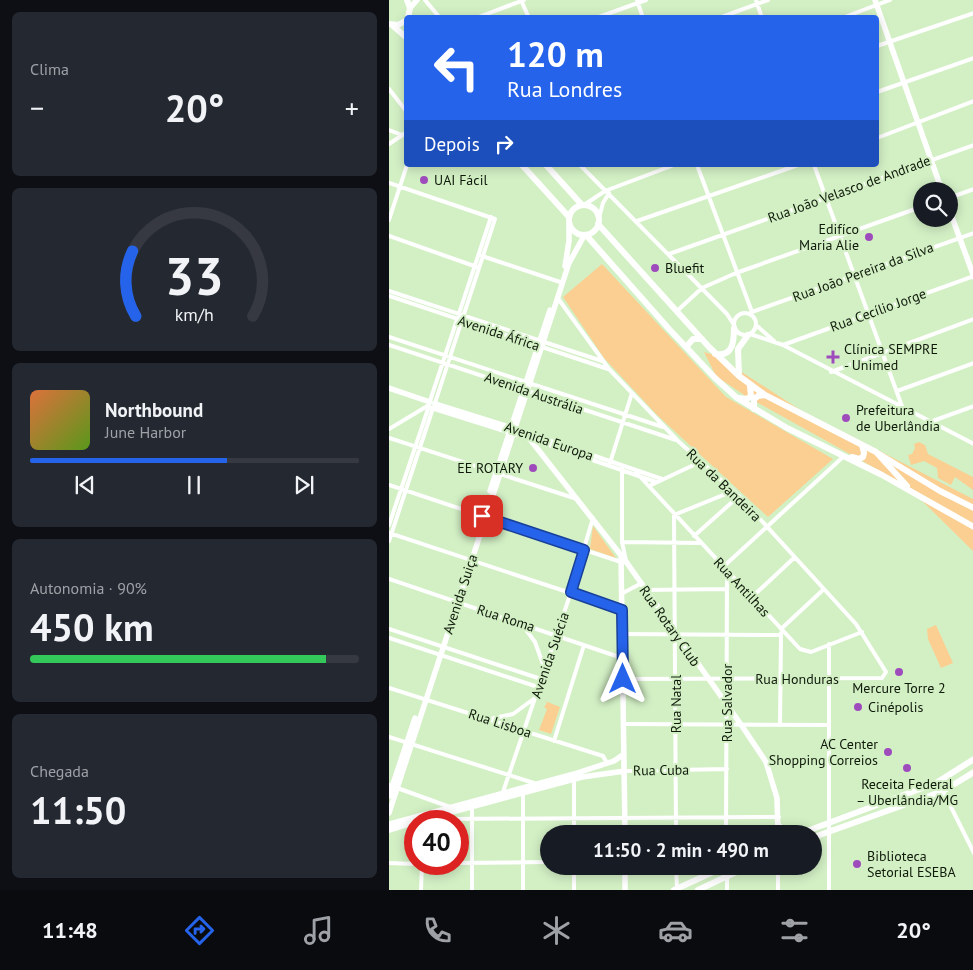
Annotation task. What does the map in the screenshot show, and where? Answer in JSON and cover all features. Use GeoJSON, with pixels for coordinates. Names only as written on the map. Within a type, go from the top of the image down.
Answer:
{"type":"FeatureCollection","features":[{"type":"Feature","properties":{"kind":"main road"},"geometry":{"type":"LineString","coordinates":[[407,0],[414,15]]}},
{"type":"Feature","properties":{"kind":"main road"},"geometry":{"type":"LineString","coordinates":[[408,15],[410,9]]}},
{"type":"Feature","properties":{"kind":"main road"},"geometry":{"type":"LineString","coordinates":[[390,25],[398,25],[404,21]]}},
{"type":"Feature","properties":{"kind":"main road"},"geometry":{"type":"LineString","coordinates":[[390,25],[404,36]]}},
{"type":"Feature","properties":{"kind":"main road"},"geometry":{"type":"LineString","coordinates":[[524,167],[569,220],[573,231],[585,236],[715,378],[737,398],[973,527]]}},
{"type":"Feature","properties":{"kind":"main road"},"geometry":{"type":"LineString","coordinates":[[548,167],[583,205],[592,208],[599,221],[715,354],[749,385],[876,452],[940,491],[973,508]]}},
{"type":"Feature","properties":{"kind":"main road"},"geometry":{"type":"LineString","coordinates":[[569,220],[572,210],[583,205]]}},
{"type":"Feature","properties":{"kind":"main road"},"geometry":{"type":"LineString","coordinates":[[585,236],[594,232],[599,221]]}},
{"type":"Feature","properties":{"kind":"main road"},"geometry":{"type":"LineString","coordinates":[[715,354],[722,355],[730,351],[733,344],[734,326]]}},
{"type":"Feature","properties":{"kind":"main road"},"geometry":{"type":"LineString","coordinates":[[739,376],[738,349],[749,334]]}},
{"type":"Feature","properties":{"kind":"main road"},"geometry":{"type":"LineString","coordinates":[[686,347],[693,339],[702,339]]}},
{"type":"Feature","properties":{"kind":"main road"},"geometry":{"type":"LineString","coordinates":[[737,398],[747,399],[751,396],[752,390],[749,385]]}},
{"type":"Feature","properties":{"kind":"main road"},"geometry":{"type":"LineString","coordinates":[[754,408],[754,399],[765,395]]}},
{"type":"Feature","properties":{"kind":"main road"},"geometry":{"type":"LineString","coordinates":[[814,441],[825,443],[859,459],[864,455],[862,445]]}},
{"type":"Feature","properties":{"kind":"main road"},"geometry":{"type":"LineString","coordinates":[[876,452],[908,486],[973,527]]}},
{"type":"Feature","properties":{"kind":"main road"},"geometry":{"type":"LineString","coordinates":[[820,825],[931,785],[973,759]]}},
{"type":"Feature","properties":{"kind":"main road"},"geometry":{"type":"LineString","coordinates":[[822,834],[943,791],[972,775]]}},
{"type":"Feature","properties":{"kind":"main road"},"geometry":{"type":"LineString","coordinates":[[676,887],[704,875]]}},
{"type":"Feature","properties":{"kind":"main road"},"geometry":{"type":"LineString","coordinates":[[698,890],[727,876]]}},
{"type":"Feature","properties":{"kind":"street"},"geometry":{"type":"LineString","coordinates":[[410,9],[417,0]]}},
{"type":"Feature","properties":{"kind":"street"},"geometry":{"type":"LineString","coordinates":[[425,0],[438,15]]}},
{"type":"Feature","properties":{"kind":"street"},"geometry":{"type":"LineString","coordinates":[[484,15],[522,0],[528,15]]}},
{"type":"Feature","properties":{"kind":"street"},"geometry":{"type":"LineString","coordinates":[[603,15],[638,1],[646,0]]}},
{"type":"Feature","properties":{"kind":"street"},"geometry":{"type":"LineString","coordinates":[[726,15],[756,2],[768,0]]}},
{"type":"Feature","properties":{"kind":"street"},"geometry":{"type":"LineString","coordinates":[[848,15],[875,2],[890,0]]}},
{"type":"Feature","properties":{"kind":"street"},"geometry":{"type":"LineString","coordinates":[[638,1],[642,15]]}},
{"type":"Feature","properties":{"kind":"street"},"geometry":{"type":"LineString","coordinates":[[756,2],[761,15]]}},
{"type":"Feature","properties":{"kind":"street"},"geometry":{"type":"LineString","coordinates":[[875,2],[940,182]]}},
{"type":"Feature","properties":{"kind":"street"},"geometry":{"type":"LineString","coordinates":[[879,45],[973,13]]}},
{"type":"Feature","properties":{"kind":"street"},"geometry":{"type":"LineString","coordinates":[[879,91],[973,58]]}},
{"type":"Feature","properties":{"kind":"street"},"geometry":{"type":"LineString","coordinates":[[389,89],[404,108]]}},
{"type":"Feature","properties":{"kind":"street"},"geometry":{"type":"LineString","coordinates":[[879,137],[973,101]]}},
{"type":"Feature","properties":{"kind":"street"},"geometry":{"type":"LineString","coordinates":[[389,130],[404,134]]}},
{"type":"Feature","properties":{"kind":"street"},"geometry":{"type":"LineString","coordinates":[[389,144],[404,134]]}},
{"type":"Feature","properties":{"kind":"street","name":"Rua João Velasco de Andrade"},"geometry":{"type":"LineString","coordinates":[[669,254],[973,145]]}},
{"type":"Feature","properties":{"kind":"street"},"geometry":{"type":"LineString","coordinates":[[389,220],[406,167]]}},
{"type":"Feature","properties":{"kind":"street"},"geometry":{"type":"LineString","coordinates":[[583,167],[606,192],[637,220],[727,314],[739,333],[749,334],[783,345],[831,372],[973,444]]}},
{"type":"Feature","properties":{"kind":"street"},"geometry":{"type":"LineString","coordinates":[[583,205],[612,188],[669,167]]}},
{"type":"Feature","properties":{"kind":"street"},"geometry":{"type":"LineString","coordinates":[[698,167],[756,325],[766,336],[778,343]]}},
{"type":"Feature","properties":{"kind":"street"},"geometry":{"type":"LineString","coordinates":[[637,220],[792,167]]}},
{"type":"Feature","properties":{"kind":"street"},"geometry":{"type":"LineString","coordinates":[[815,167],[903,409]]}},
{"type":"Feature","properties":{"kind":"street"},"geometry":{"type":"LineString","coordinates":[[389,183],[493,218],[403,490],[389,541]]}},
{"type":"Feature","properties":{"kind":"street"},"geometry":{"type":"LineString","coordinates":[[958,194],[973,188]]}},
{"type":"Feature","properties":{"kind":"street"},"geometry":{"type":"LineString","coordinates":[[599,221],[606,192]]}},
{"type":"Feature","properties":{"kind":"street"},"geometry":{"type":"LineString","coordinates":[[677,311],[702,288],[736,273],[913,211]]}},
{"type":"Feature","properties":{"kind":"street","name":"Avenida Suiça"},"geometry":{"type":"LineString","coordinates":[[562,283],[568,253],[569,220]]}},
{"type":"Feature","properties":{"kind":"street"},"geometry":{"type":"LineString","coordinates":[[956,227],[973,277]]}},
{"type":"Feature","properties":{"kind":"street","name":"Rua João Pereira da Silva"},"geometry":{"type":"LineString","coordinates":[[751,313],[854,274],[973,233]]}},
{"type":"Feature","properties":{"kind":"street"},"geometry":{"type":"LineString","coordinates":[[389,236],[477,267]]}},
{"type":"Feature","properties":{"kind":"street","name":"Avenida Suiça"},"geometry":{"type":"LineString","coordinates":[[389,796],[441,646],[557,296],[575,248],[585,236]]}},
{"type":"Feature","properties":{"kind":"street"},"geometry":{"type":"LineString","coordinates":[[481,255],[562,283]]}},
{"type":"Feature","properties":{"kind":"street","name":"Rua Cecílio Jorge"},"geometry":{"type":"LineString","coordinates":[[783,345],[973,277]]}},
{"type":"Feature","properties":{"kind":"street","name":"Avenida África"},"geometry":{"type":"LineString","coordinates":[[389,291],[460,317]]}},
{"type":"Feature","properties":{"kind":"street","name":"Avenida África"},"geometry":{"type":"LineString","coordinates":[[389,296],[515,335],[609,369]]}},
{"type":"Feature","properties":{"kind":"street","name":"Rua da Bandeira"},"geometry":{"type":"LineString","coordinates":[[557,296],[609,369],[678,441],[739,496],[862,632],[885,667],[886,672],[882,678]]}},
{"type":"Feature","properties":{"kind":"street"},"geometry":{"type":"LineString","coordinates":[[727,314],[738,316],[744,313],[751,313]]}},
{"type":"Feature","properties":{"kind":"street"},"geometry":{"type":"LineString","coordinates":[[734,326],[738,316]]}},
{"type":"Feature","properties":{"kind":"street"},"geometry":{"type":"LineString","coordinates":[[831,372],[973,319]]}},
{"type":"Feature","properties":{"kind":"street"},"geometry":{"type":"LineString","coordinates":[[749,334],[756,325]]}},
{"type":"Feature","properties":{"kind":"street","name":"Avenida Austrália"},"geometry":{"type":"LineString","coordinates":[[389,337],[665,428]]}},
{"type":"Feature","properties":{"kind":"street","name":"Avenida África"},"geometry":{"type":"LineString","coordinates":[[541,344],[602,361]]}},
{"type":"Feature","properties":{"kind":"street","name":"Avenida Austrália"},"geometry":{"type":"LineString","coordinates":[[389,345],[678,441]]}},
{"type":"Feature","properties":{"kind":"street"},"geometry":{"type":"LineString","coordinates":[[897,391],[973,363]]}},
{"type":"Feature","properties":{"kind":"street"},"geometry":{"type":"LineString","coordinates":[[468,370],[469,364]]}},
{"type":"Feature","properties":{"kind":"street","name":"Avenida Europa"},"geometry":{"type":"LineString","coordinates":[[389,388],[431,405]]}},
{"type":"Feature","properties":{"kind":"street","name":"Avenida Europa"},"geometry":{"type":"LineString","coordinates":[[389,392],[513,430],[622,467],[656,482]]}},
{"type":"Feature","properties":{"kind":"street"},"geometry":{"type":"LineString","coordinates":[[610,463],[632,393]]}},
{"type":"Feature","properties":{"kind":"street"},"geometry":{"type":"LineString","coordinates":[[389,429],[431,405]]}},
{"type":"Feature","properties":{"kind":"street"},"geometry":{"type":"LineString","coordinates":[[930,422],[973,406]]}},
{"type":"Feature","properties":{"kind":"street"},"geometry":{"type":"LineString","coordinates":[[529,436],[621,555],[624,563]]}},
{"type":"Feature","properties":{"kind":"street"},"geometry":{"type":"LineString","coordinates":[[389,438],[579,500]]}},
{"type":"Feature","properties":{"kind":"street"},"geometry":{"type":"LineString","coordinates":[[723,567],[843,457]]}},
{"type":"Feature","properties":{"kind":"street"},"geometry":{"type":"LineString","coordinates":[[649,486],[700,462]]}},
{"type":"Feature","properties":{"kind":"street"},"geometry":{"type":"LineString","coordinates":[[621,555],[622,467]]}},
{"type":"Feature","properties":{"kind":"street","name":"Avenida Europa"},"geometry":{"type":"LineString","coordinates":[[622,467],[662,479]]}},
{"type":"Feature","properties":{"kind":"street","name":"Rua Antilhas"},"geometry":{"type":"LineString","coordinates":[[633,469],[727,572],[803,651],[811,652],[862,632]]}},
{"type":"Feature","properties":{"kind":"street"},"geometry":{"type":"LineString","coordinates":[[389,485],[624,563]]}},
{"type":"Feature","properties":{"kind":"street"},"geometry":{"type":"LineString","coordinates":[[389,525],[403,490]]}},
{"type":"Feature","properties":{"kind":"street"},"geometry":{"type":"LineString","coordinates":[[674,514],[733,491]]}},
{"type":"Feature","properties":{"kind":"street"},"geometry":{"type":"LineString","coordinates":[[694,536],[739,496]]}},
{"type":"Feature","properties":{"kind":"street","name":"Rua Natal"},"geometry":{"type":"LineString","coordinates":[[674,514],[676,544],[676,825]]}},
{"type":"Feature","properties":{"kind":"street","name":"Avenida Suécia"},"geometry":{"type":"LineString","coordinates":[[503,792],[525,732],[544,668],[571,592],[593,518]]}},
{"type":"Feature","properties":{"kind":"street"},"geometry":{"type":"LineString","coordinates":[[390,533],[622,610]]}},
{"type":"Feature","properties":{"kind":"street"},"geometry":{"type":"LineString","coordinates":[[622,542],[701,543]]}},
{"type":"Feature","properties":{"kind":"street"},"geometry":{"type":"LineString","coordinates":[[622,542],[624,563],[621,594],[625,825]]}},
{"type":"Feature","properties":{"kind":"street"},"geometry":{"type":"LineString","coordinates":[[752,597],[795,557]]}},
{"type":"Feature","properties":{"kind":"street","name":"Rua Rotary Club"},"geometry":{"type":"LineString","coordinates":[[624,563],[743,726],[766,762],[773,779],[779,825]]}},
{"type":"Feature","properties":{"kind":"street","name":"Rua Salvador"},"geometry":{"type":"LineString","coordinates":[[726,825],[727,572]]}},
{"type":"Feature","properties":{"kind":"street","name":"Rua Roma"},"geometry":{"type":"LineString","coordinates":[[389,579],[623,658]]}},
{"type":"Feature","properties":{"kind":"street"},"geometry":{"type":"LineString","coordinates":[[621,594],[640,584]]}},
{"type":"Feature","properties":{"kind":"street"},"geometry":{"type":"LineString","coordinates":[[645,590],[727,589]]}},
{"type":"Feature","properties":{"kind":"street"},"geometry":{"type":"LineString","coordinates":[[780,725],[781,629],[824,589]]}},
{"type":"Feature","properties":{"kind":"street"},"geometry":{"type":"LineString","coordinates":[[521,624],[535,642],[544,668]]}},
{"type":"Feature","properties":{"kind":"street"},"geometry":{"type":"LineString","coordinates":[[389,629],[541,679]]}},
{"type":"Feature","properties":{"kind":"street"},"geometry":{"type":"LineString","coordinates":[[622,634],[781,635]]}},
{"type":"Feature","properties":{"kind":"street"},"geometry":{"type":"LineString","coordinates":[[389,638],[539,687]]}},
{"type":"Feature","properties":{"kind":"street"},"geometry":{"type":"LineString","coordinates":[[829,644],[829,890]]}},
{"type":"Feature","properties":{"kind":"street"},"geometry":{"type":"LineString","coordinates":[[554,741],[584,645]]}},
{"type":"Feature","properties":{"kind":"street","name":"Rua Honduras"},"geometry":{"type":"LineString","coordinates":[[623,679],[829,680],[882,678]]}},
{"type":"Feature","properties":{"kind":"street","name":"Rua Lisboa"},"geometry":{"type":"LineString","coordinates":[[389,688],[603,756],[607,763]]}},
{"type":"Feature","properties":{"kind":"street"},"geometry":{"type":"LineString","coordinates":[[488,719],[513,714],[535,698]]}},
{"type":"Feature","properties":{"kind":"street"},"geometry":{"type":"LineString","coordinates":[[623,724],[829,726]]}},
{"type":"Feature","properties":{"kind":"street"},"geometry":{"type":"LineString","coordinates":[[389,737],[534,783]]}},
{"type":"Feature","properties":{"kind":"street"},"geometry":{"type":"LineString","coordinates":[[393,786],[451,809],[472,806],[574,776],[614,761],[624,754]]}},
{"type":"Feature","properties":{"kind":"street"},"geometry":{"type":"LineString","coordinates":[[614,761],[624,764]]}},
{"type":"Feature","properties":{"kind":"street","name":"Rua Cuba"},"geometry":{"type":"LineString","coordinates":[[574,776],[625,771],[727,769]]}},
{"type":"Feature","properties":{"kind":"street"},"geometry":{"type":"LineString","coordinates":[[389,824],[451,809],[534,783],[574,776]]}},
{"type":"Feature","properties":{"kind":"street"},"geometry":{"type":"LineString","coordinates":[[574,776],[574,825]]}},
{"type":"Feature","properties":{"kind":"street","name":"Avenida Suiça"},"geometry":{"type":"LineString","coordinates":[[389,813],[393,786]]}},
{"type":"Feature","properties":{"kind":"street"},"geometry":{"type":"LineString","coordinates":[[943,791],[973,853]]}},
{"type":"Feature","properties":{"kind":"street"},"geometry":{"type":"LineString","coordinates":[[523,792],[523,890]]}},
{"type":"Feature","properties":{"kind":"street"},"geometry":{"type":"LineString","coordinates":[[472,806],[473,890]]}},
{"type":"Feature","properties":{"kind":"street"},"geometry":{"type":"LineString","coordinates":[[469,818],[625,816],[779,817]]}},
{"type":"Feature","properties":{"kind":"street"},"geometry":{"type":"LineString","coordinates":[[389,830],[404,826]]}},
{"type":"Feature","properties":{"kind":"street"},"geometry":{"type":"LineString","coordinates":[[472,863],[540,862]]}},
{"type":"Feature","properties":{"kind":"street"},"geometry":{"type":"LineString","coordinates":[[389,863],[404,864]]}},
{"type":"Feature","properties":{"kind":"street"},"geometry":{"type":"LineString","coordinates":[[421,890],[422,875]]}},
{"type":"Feature","properties":{"kind":"street"},"geometry":{"type":"LineString","coordinates":[[574,890],[575,875]]}},
{"type":"Feature","properties":{"kind":"street"},"geometry":{"type":"LineString","coordinates":[[625,875],[625,890]]}},
{"type":"Feature","properties":{"kind":"street"},"geometry":{"type":"LineString","coordinates":[[778,875],[778,890]]}},
{"type":"Feature","properties":{"kind":"street"},"geometry":{"type":"LineString","coordinates":[[727,876],[727,890]]}},
{"type":"Feature","properties":{"kind":"shaded area"},"geometry":{"type":"Polygon","coordinates":[[[602,264],[726,397],[833,459],[768,517],[657,415],[604,358],[563,297],[602,264]]]}},
{"type":"Feature","properties":{"kind":"shaded area"},"geometry":{"type":"Polygon","coordinates":[[[704,352],[717,356],[802,411],[973,499],[973,551],[907,486],[744,395],[716,376],[704,352]]]}},
{"type":"Feature","properties":{"kind":"shaded area"},"geometry":{"type":"Polygon","coordinates":[[[919,442],[925,445],[928,454],[973,477],[973,490],[955,477],[951,485],[938,478],[937,468],[924,461],[911,465],[908,455],[912,454],[915,448],[914,444],[919,442]]]}},
{"type":"Feature","properties":{"kind":"shaded area"},"geometry":{"type":"Polygon","coordinates":[[[593,526],[616,558],[590,549],[593,526]]]}},
{"type":"Feature","properties":{"kind":"shaded area"},"geometry":{"type":"Polygon","coordinates":[[[936,625],[953,663],[941,668],[928,639],[927,629],[936,625]]]}},
{"type":"Feature","properties":{"kind":"shaded area"},"geometry":{"type":"Polygon","coordinates":[[[545,701],[560,707],[551,734],[539,730],[547,709],[544,707],[547,703],[545,701]]]}},
{"type":"Feature","properties":{"kind":"place","name":"UAI Fácil"},"geometry":{"type":"Point","coordinates":[424,180]}},
{"type":"Feature","properties":{"kind":"place","name":"Edifíco Maria Alie"},"geometry":{"type":"Point","coordinates":[869,237]}},
{"type":"Feature","properties":{"kind":"place","name":"Bluefit"},"geometry":{"type":"Point","coordinates":[655,268]}},
{"type":"Feature","properties":{"kind":"place","name":"Clínica SEMPRE - Unimed"},"geometry":{"type":"Point","coordinates":[833,357]}},
{"type":"Feature","properties":{"kind":"place","name":"Prefeitura de Uberlândia"},"geometry":{"type":"Point","coordinates":[846,418]}},
{"type":"Feature","properties":{"kind":"place","name":"EE ROTARY"},"geometry":{"type":"Point","coordinates":[533,468]}},
{"type":"Feature","properties":{"kind":"place","name":"Mercure Torre 2"},"geometry":{"type":"Point","coordinates":[899,672]}},
{"type":"Feature","properties":{"kind":"place","name":"Cinépolis"},"geometry":{"type":"Point","coordinates":[858,707]}},
{"type":"Feature","properties":{"kind":"place","name":"AC Center Shopping Correios"},"geometry":{"type":"Point","coordinates":[888,752]}},
{"type":"Feature","properties":{"kind":"place","name":"Receita Federal – Uberlândia/MG"},"geometry":{"type":"Point","coordinates":[907,768]}},
{"type":"Feature","properties":{"kind":"place","name":"Biblioteca Setorial ESEBA"},"geometry":{"type":"Point","coordinates":[857,864]}},
{"type":"Feature","properties":{"kind":"route"},"geometry":{"type":"LineString","coordinates":[[482,516],[584,550],[571,592],[622,610],[623,679]]}}]}
